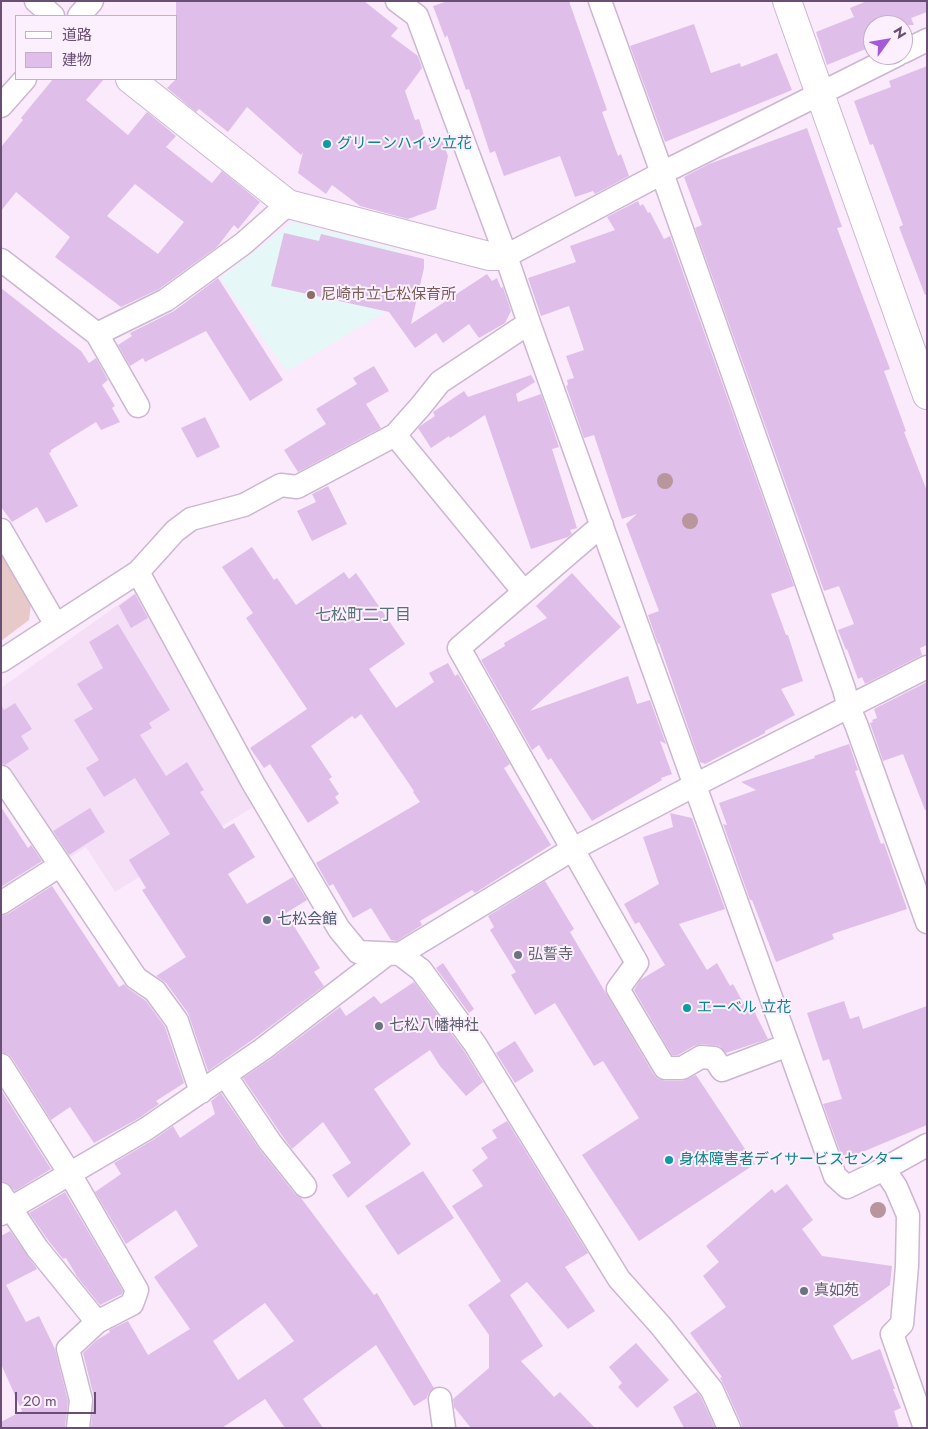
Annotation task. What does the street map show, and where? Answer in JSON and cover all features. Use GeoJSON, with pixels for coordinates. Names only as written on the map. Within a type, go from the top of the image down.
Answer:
{"type":"FeatureCollection","features":[{"type":"Feature","properties":{"kind":"street"},"geometry":{"type":"LineString","coordinates":[[36,1],[52,15]]}},
{"type":"Feature","properties":{"kind":"street"},"geometry":{"type":"LineString","coordinates":[[80,15],[92,1]]}},
{"type":"Feature","properties":{"kind":"street"},"geometry":{"type":"LineString","coordinates":[[397,1],[417,16],[506,256],[835,1176],[847,1187],[927,1145]]}},
{"type":"Feature","properties":{"kind":"street"},"geometry":{"type":"LineString","coordinates":[[600,1],[844,689],[849,708],[927,922]]}},
{"type":"Feature","properties":{"kind":"street"},"geometry":{"type":"LineString","coordinates":[[787,1],[927,395]]}},
{"type":"Feature","properties":{"kind":"street"},"geometry":{"type":"LineString","coordinates":[[913,47],[927,40]]}},
{"type":"Feature","properties":{"kind":"street"},"geometry":{"type":"LineString","coordinates":[[131,80],[288,204],[490,256],[506,256],[662,173],[877,65]]}},
{"type":"Feature","properties":{"kind":"street"},"geometry":{"type":"LineString","coordinates":[[1,106],[24,80]]}},
{"type":"Feature","properties":{"kind":"street"},"geometry":{"type":"LineString","coordinates":[[98,334],[166,300],[244,243],[288,204]]}},
{"type":"Feature","properties":{"kind":"street"},"geometry":{"type":"LineString","coordinates":[[1,260],[98,334],[138,406]]}},
{"type":"Feature","properties":{"kind":"street"},"geometry":{"type":"LineString","coordinates":[[1,661],[138,572],[175,531],[191,519],[244,505],[281,486],[297,487],[396,435],[440,382],[529,324]]}},
{"type":"Feature","properties":{"kind":"street"},"geometry":{"type":"LineString","coordinates":[[396,435],[524,592]]}},
{"type":"Feature","properties":{"kind":"street"},"geometry":{"type":"LineString","coordinates":[[602,525],[459,648],[637,963],[618,989],[665,1068],[682,1068],[701,1057],[714,1058],[722,1070],[788,1045]]}},
{"type":"Feature","properties":{"kind":"street"},"geometry":{"type":"LineString","coordinates":[[1,530],[56,625]]}},
{"type":"Feature","properties":{"kind":"street"},"geometry":{"type":"LineString","coordinates":[[138,572],[253,783],[339,929],[358,952],[394,954],[422,970],[475,1044],[619,1278],[661,1326],[712,1390],[729,1428]]}},
{"type":"Feature","properties":{"kind":"street"},"geometry":{"type":"LineString","coordinates":[[97,1322],[5,1206],[70,1174],[146,1129],[263,1049],[394,954],[573,849],[927,667]]}},
{"type":"Feature","properties":{"kind":"street"},"geometry":{"type":"LineString","coordinates":[[1,777],[136,978],[155,991],[177,1021],[201,1092]]}},
{"type":"Feature","properties":{"kind":"street"},"geometry":{"type":"LineString","coordinates":[[1,903],[60,866]]}},
{"type":"Feature","properties":{"kind":"street"},"geometry":{"type":"LineString","coordinates":[[1,1065],[70,1174],[137,1290],[132,1304],[97,1322],[68,1349],[81,1400],[78,1428]]}},
{"type":"Feature","properties":{"kind":"street"},"geometry":{"type":"LineString","coordinates":[[225,1075],[270,1142],[305,1186]]}},
{"type":"Feature","properties":{"kind":"street"},"geometry":{"type":"LineString","coordinates":[[884,1169],[896,1187],[908,1215],[907,1266],[902,1324],[892,1334],[925,1428]]}},
{"type":"Feature","properties":{"kind":"street"},"geometry":{"type":"LineString","coordinates":[[440,1399],[444,1428]]}},
{"type":"Feature","properties":{"kind":"shaded area","name":"尼崎市立七松保育所"},"geometry":{"type":"Polygon","coordinates":[[[293,222],[400,250],[386,311],[287,371],[220,278],[293,222]]]}},
{"type":"Feature","properties":{"kind":"shaded area"},"geometry":{"type":"Polygon","coordinates":[[[1,552],[31,604],[29,620],[1,641],[1,552]]]}},
{"type":"Feature","properties":{"kind":"shaded area"},"geometry":{"type":"Polygon","coordinates":[[[139,590],[258,804],[115,892],[86,847],[67,859],[1,760],[1,688],[139,590]]]}},
{"type":"Feature","properties":{"kind":"building"},"geometry":{"type":"Polygon","coordinates":[[[176,1],[364,1],[398,28],[391,36],[418,56],[422,68],[405,91],[415,120],[419,119],[427,145],[442,140],[448,156],[436,209],[408,219],[360,206],[332,185],[326,194],[298,173],[303,152],[301,155],[247,107],[228,132],[199,109],[196,112],[167,88],[175,80],[178,80],[178,15],[176,15],[176,1]]]}},
{"type":"Feature","properties":{"kind":"building"},"geometry":{"type":"Polygon","coordinates":[[[448,1],[569,1],[607,110],[602,112],[618,156],[621,154],[629,176],[595,194],[593,191],[575,197],[560,156],[504,176],[495,151],[490,153],[469,89],[466,90],[447,35],[445,38],[433,6],[448,1]]]}},
{"type":"Feature","properties":{"kind":"building"},"geometry":{"type":"Polygon","coordinates":[[[867,1],[927,1],[927,12],[913,17],[913,15],[863,15],[863,50],[827,65],[816,32],[854,17],[850,8],[867,1]]]}},
{"type":"Feature","properties":{"kind":"building"},"geometry":{"type":"Polygon","coordinates":[[[694,24],[711,73],[740,63],[741,67],[777,53],[792,90],[665,142],[630,46],[694,24]]]}},
{"type":"Feature","properties":{"kind":"building"},"geometry":{"type":"Polygon","coordinates":[[[927,66],[927,294],[925,295],[899,227],[903,225],[873,144],[870,145],[854,101],[891,87],[889,81],[927,66]]]}},
{"type":"Feature","properties":{"kind":"building"},"geometry":{"type":"Polygon","coordinates":[[[52,80],[103,80],[86,100],[128,135],[147,112],[176,136],[166,147],[212,183],[222,171],[260,202],[238,229],[234,225],[217,247],[159,289],[121,307],[55,257],[70,237],[16,192],[1,211],[1,147],[23,120],[21,118],[52,80]],[[135,184],[107,216],[158,254],[184,222],[135,184]]]}},
{"type":"Feature","properties":{"kind":"building"},"geometry":{"type":"Polygon","coordinates":[[[807,128],[842,227],[837,228],[890,369],[884,371],[906,431],[904,432],[927,491],[927,645],[920,648],[922,655],[865,684],[862,677],[858,679],[838,630],[854,624],[839,586],[824,591],[695,228],[702,225],[684,177],[709,164],[807,128]]]}},
{"type":"Feature","properties":{"kind":"building"},"geometry":{"type":"Polygon","coordinates":[[[638,201],[640,206],[643,204],[648,213],[650,212],[664,239],[670,236],[794,586],[771,594],[786,635],[788,635],[803,681],[781,689],[795,715],[705,764],[700,762],[648,615],[659,611],[626,524],[637,514],[622,519],[594,435],[584,438],[566,386],[568,385],[567,380],[574,378],[566,356],[584,350],[569,306],[541,316],[528,278],[576,262],[570,246],[615,230],[607,217],[638,201]]]}},
{"type":"Feature","properties":{"kind":"building"},"geometry":{"type":"Polygon","coordinates":[[[284,233],[319,241],[321,234],[424,259],[424,268],[411,324],[487,274],[492,281],[497,278],[501,288],[503,287],[511,311],[505,323],[479,338],[469,324],[443,343],[436,333],[415,348],[389,312],[271,286],[284,233]]]}},
{"type":"Feature","properties":{"kind":"building"},"geometry":{"type":"Polygon","coordinates":[[[218,278],[283,380],[250,401],[206,331],[145,362],[143,358],[130,366],[118,345],[132,336],[130,333],[174,311],[218,278]]]}},
{"type":"Feature","properties":{"kind":"building"},"geometry":{"type":"Polygon","coordinates":[[[1,288],[81,351],[89,363],[96,358],[108,380],[102,385],[115,406],[112,408],[120,422],[101,430],[96,422],[51,450],[49,453],[78,506],[46,523],[37,507],[12,522],[1,507],[1,288]]]}},
{"type":"Feature","properties":{"kind":"building"},"geometry":{"type":"Polygon","coordinates":[[[374,366],[389,391],[366,404],[381,428],[298,472],[284,450],[326,424],[316,409],[357,384],[353,378],[374,366]]]}},
{"type":"Feature","properties":{"kind":"building"},"geometry":{"type":"Polygon","coordinates":[[[531,375],[535,382],[516,394],[518,402],[541,394],[559,447],[552,449],[577,528],[570,530],[572,534],[568,537],[531,549],[485,415],[431,448],[418,428],[435,416],[433,412],[464,391],[468,397],[531,375]]]}},
{"type":"Feature","properties":{"kind":"building"},"geometry":{"type":"Polygon","coordinates":[[[205,417],[220,447],[197,458],[181,428],[205,417]]]}},
{"type":"Feature","properties":{"kind":"building"},"geometry":{"type":"Polygon","coordinates":[[[328,486],[347,524],[312,541],[297,511],[316,502],[312,494],[328,486]]]}},
{"type":"Feature","properties":{"kind":"building"},"geometry":{"type":"Polygon","coordinates":[[[252,547],[274,580],[277,578],[296,605],[344,572],[349,579],[356,573],[405,644],[369,669],[396,708],[434,682],[429,673],[448,663],[455,676],[458,674],[510,764],[504,768],[551,845],[475,893],[472,890],[420,921],[422,925],[397,941],[391,940],[371,908],[353,918],[333,884],[329,886],[316,863],[420,802],[361,714],[355,719],[352,716],[311,746],[332,777],[329,779],[339,794],[335,797],[339,803],[308,823],[270,764],[264,768],[250,748],[307,709],[246,618],[253,613],[222,567],[252,547]]]}},
{"type":"Feature","properties":{"kind":"building"},"geometry":{"type":"Polygon","coordinates":[[[572,573],[621,627],[530,711],[628,676],[637,704],[650,700],[666,744],[660,741],[672,774],[661,778],[662,780],[592,821],[551,758],[548,760],[539,745],[532,750],[481,660],[505,646],[504,643],[547,618],[536,606],[572,573]]]}},
{"type":"Feature","properties":{"kind":"building"},"geometry":{"type":"Polygon","coordinates":[[[135,594],[148,618],[131,628],[119,606],[135,594]]]}},
{"type":"Feature","properties":{"kind":"building"},"geometry":{"type":"Polygon","coordinates":[[[118,624],[170,710],[149,723],[152,728],[140,735],[166,776],[187,762],[204,790],[200,792],[224,829],[234,823],[255,857],[228,874],[247,904],[293,877],[307,900],[286,913],[320,968],[314,972],[324,986],[208,1071],[188,1013],[166,983],[156,976],[186,957],[142,890],[146,888],[129,860],[170,834],[135,778],[104,797],[86,768],[99,760],[74,720],[93,709],[77,684],[103,668],[89,642],[118,624]]]}},
{"type":"Feature","properties":{"kind":"building"},"geometry":{"type":"Polygon","coordinates":[[[927,682],[927,810],[925,810],[903,754],[883,761],[870,723],[877,718],[874,709],[927,682]]]}},
{"type":"Feature","properties":{"kind":"building"},"geometry":{"type":"Polygon","coordinates":[[[15,703],[32,729],[21,736],[29,749],[5,765],[1,764],[1,705],[4,710],[15,703]]]}},
{"type":"Feature","properties":{"kind":"building"},"geometry":{"type":"Polygon","coordinates":[[[849,744],[858,770],[855,771],[881,844],[884,843],[907,909],[832,934],[834,939],[776,962],[752,900],[750,900],[723,824],[727,825],[719,803],[756,790],[741,782],[815,758],[814,756],[849,744]]]}},
{"type":"Feature","properties":{"kind":"building"},"geometry":{"type":"Polygon","coordinates":[[[1,807],[28,848],[31,845],[42,861],[1,887],[1,807]]]}},
{"type":"Feature","properties":{"kind":"building"},"geometry":{"type":"Polygon","coordinates":[[[90,808],[105,832],[69,855],[53,831],[90,808]]]}},
{"type":"Feature","properties":{"kind":"building"},"geometry":{"type":"Polygon","coordinates":[[[670,813],[692,818],[725,909],[679,924],[707,970],[717,963],[730,986],[733,984],[745,1006],[750,1003],[768,1039],[726,1053],[720,1046],[702,1044],[694,1046],[678,1055],[672,1055],[634,990],[640,980],[665,965],[639,922],[635,924],[624,904],[659,884],[643,837],[673,827],[670,813]]]}},
{"type":"Feature","properties":{"kind":"building"},"geometry":{"type":"Polygon","coordinates":[[[545,881],[574,929],[570,932],[654,1075],[658,1079],[665,1081],[682,1081],[696,1075],[755,1164],[639,1241],[582,1155],[639,1118],[603,1061],[594,1066],[555,1003],[535,1015],[511,975],[516,972],[490,930],[494,927],[488,916],[545,881]]]}},
{"type":"Feature","properties":{"kind":"building"},"geometry":{"type":"Polygon","coordinates":[[[52,886],[119,987],[124,984],[146,1001],[165,1027],[184,1083],[156,1101],[159,1104],[139,1118],[94,1143],[70,1107],[51,1120],[12,1058],[8,1054],[1,1052],[1,916],[8,914],[52,886]]]}},
{"type":"Feature","properties":{"kind":"building"},"geometry":{"type":"Polygon","coordinates":[[[443,963],[474,1009],[469,1013],[436,968],[443,963]]]}},
{"type":"Feature","properties":{"kind":"building"},"geometry":{"type":"Polygon","coordinates":[[[414,982],[464,1051],[483,1082],[466,1096],[440,1066],[430,1050],[374,1089],[411,1144],[348,1198],[332,1175],[351,1163],[323,1122],[292,1149],[243,1078],[340,1007],[346,1016],[374,996],[381,1004],[414,982]]]}},
{"type":"Feature","properties":{"kind":"building"},"geometry":{"type":"Polygon","coordinates":[[[844,1001],[850,1019],[859,1016],[863,1029],[927,1006],[927,1125],[848,1158],[841,1154],[823,1104],[842,1099],[829,1059],[823,1061],[807,1013],[844,1001]]]}},
{"type":"Feature","properties":{"kind":"building"},"geometry":{"type":"Polygon","coordinates":[[[515,1041],[534,1071],[515,1083],[496,1053],[515,1041]]]}},
{"type":"Feature","properties":{"kind":"building"},"geometry":{"type":"Polygon","coordinates":[[[1,1090],[51,1169],[15,1191],[7,1183],[1,1181],[1,1090]]]}},
{"type":"Feature","properties":{"kind":"building"},"geometry":{"type":"Polygon","coordinates":[[[221,1093],[260,1150],[295,1194],[301,1198],[374,1295],[377,1293],[434,1388],[427,1398],[414,1406],[376,1345],[303,1399],[323,1428],[285,1428],[265,1399],[222,1428],[91,1428],[94,1397],[83,1353],[97,1340],[110,1332],[109,1330],[128,1321],[148,1355],[190,1329],[154,1277],[198,1246],[176,1210],[126,1244],[95,1192],[121,1174],[114,1163],[173,1126],[180,1138],[215,1114],[211,1101],[221,1093]],[[265,1303],[213,1341],[238,1380],[294,1341],[265,1303]]]}},
{"type":"Feature","properties":{"kind":"building"},"geometry":{"type":"Polygon","coordinates":[[[507,1121],[588,1253],[565,1267],[595,1311],[568,1329],[527,1282],[510,1295],[452,1206],[483,1186],[472,1170],[488,1158],[481,1148],[497,1138],[492,1130],[507,1121]]]}},
{"type":"Feature","properties":{"kind":"building"},"geometry":{"type":"Polygon","coordinates":[[[423,1171],[454,1218],[398,1255],[365,1206],[423,1171]]]}},
{"type":"Feature","properties":{"kind":"building"},"geometry":{"type":"Polygon","coordinates":[[[787,1184],[813,1220],[802,1229],[822,1256],[892,1266],[890,1285],[833,1326],[852,1360],[880,1349],[901,1408],[894,1411],[899,1428],[742,1428],[720,1378],[722,1377],[690,1333],[726,1307],[703,1276],[719,1262],[706,1246],[772,1189],[775,1193],[787,1184]]]}},
{"type":"Feature","properties":{"kind":"building"},"geometry":{"type":"Polygon","coordinates":[[[65,1192],[123,1291],[122,1294],[100,1305],[78,1278],[66,1258],[63,1259],[29,1213],[65,1192]]]}},
{"type":"Feature","properties":{"kind":"building"},"geometry":{"type":"Polygon","coordinates":[[[10,1231],[37,1269],[6,1285],[26,1322],[39,1316],[55,1349],[68,1401],[65,1428],[1,1428],[1,1422],[22,1411],[1,1364],[1,1236],[10,1231]]]}},
{"type":"Feature","properties":{"kind":"building"},"geometry":{"type":"Polygon","coordinates":[[[501,1281],[543,1346],[521,1361],[554,1397],[560,1392],[595,1428],[471,1428],[454,1407],[453,1399],[489,1368],[489,1335],[468,1305],[501,1281]]]}},
{"type":"Feature","properties":{"kind":"building"},"geometry":{"type":"Polygon","coordinates":[[[636,1343],[669,1380],[637,1408],[618,1387],[622,1383],[609,1367],[636,1343]]]}},
{"type":"Feature","properties":{"kind":"building"},"geometry":{"type":"Polygon","coordinates":[[[697,1392],[715,1428],[684,1428],[673,1407],[697,1392]]]}},
{"type":"Feature","properties":{"kind":"place","name":"グリーンハイツ立花"},"geometry":{"type":"Point","coordinates":[327,144]}},
{"type":"Feature","properties":{"kind":"place","name":"尼崎市立七松保育所"},"geometry":{"type":"Point","coordinates":[311,295]}},
{"type":"Feature","properties":{"kind":"place","name":"七松会館"},"geometry":{"type":"Point","coordinates":[267,920]}},
{"type":"Feature","properties":{"kind":"place","name":"弘誓寺"},"geometry":{"type":"Point","coordinates":[518,955]}},
{"type":"Feature","properties":{"kind":"place","name":"エーベル 立花"},"geometry":{"type":"Point","coordinates":[687,1008]}},
{"type":"Feature","properties":{"kind":"place","name":"七松八幡神社"},"geometry":{"type":"Point","coordinates":[379,1026]}},
{"type":"Feature","properties":{"kind":"place","name":"身体障害者デイサービスセンター"},"geometry":{"type":"Point","coordinates":[669,1160]}},
{"type":"Feature","properties":{"kind":"place","name":"真如苑"},"geometry":{"type":"Point","coordinates":[804,1291]}},
{"type":"Feature","properties":{"kind":"district","name":"七松町二丁目"},"geometry":{"type":"Point","coordinates":[363,616]}}]}
